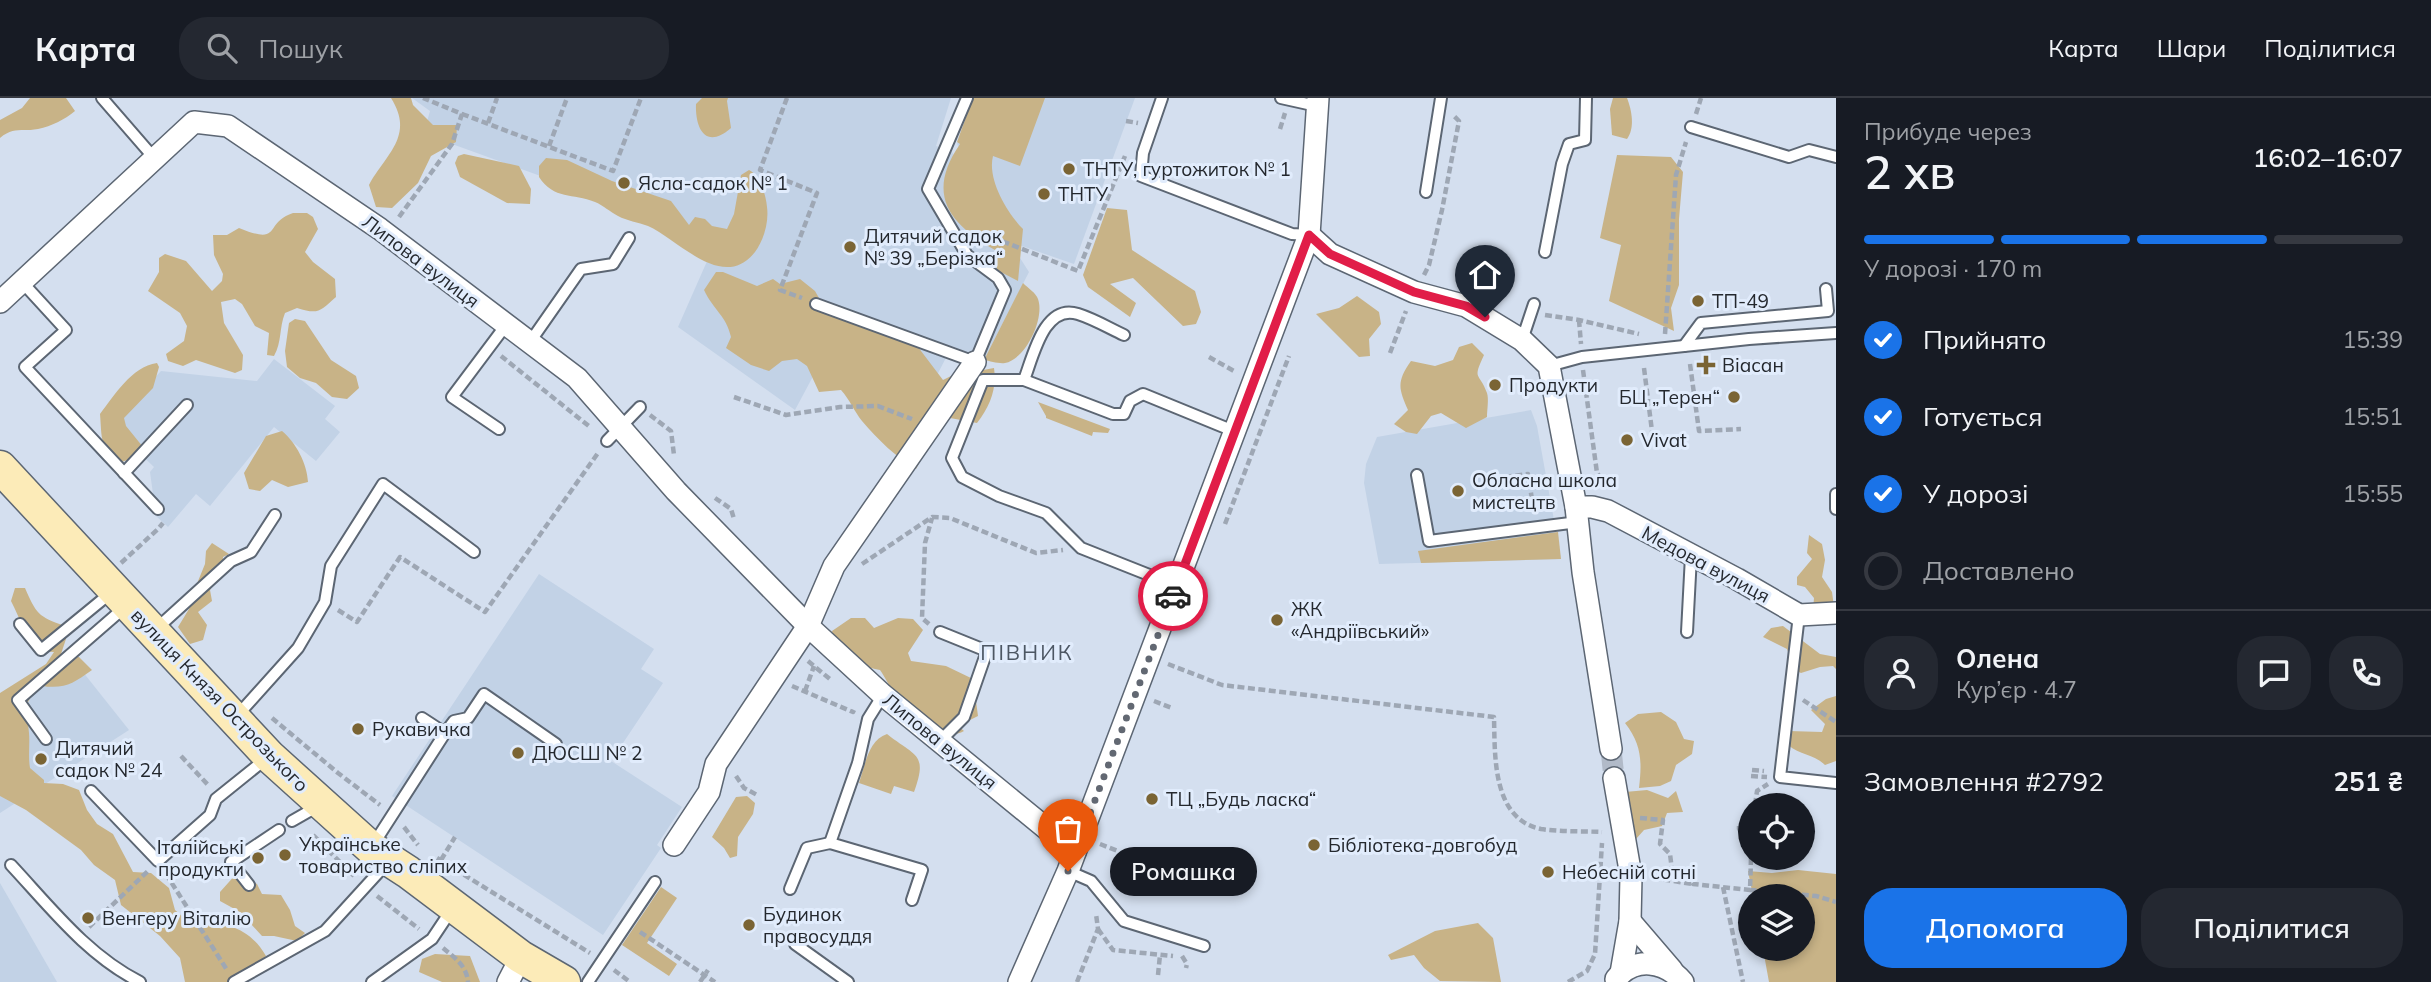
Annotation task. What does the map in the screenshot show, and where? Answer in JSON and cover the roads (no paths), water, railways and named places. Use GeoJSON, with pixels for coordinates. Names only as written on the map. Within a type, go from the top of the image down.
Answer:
{"type":"FeatureCollection","features":[{"type":"Feature","properties":{"kind":"main road","name":"вулиця Князя Острозького"},"geometry":{"type":"LineString","coordinates":[[0,467],[120,587],[153,632],[242,710],[269,756],[381,854],[453,907],[514,970],[564,982]]}},
{"type":"Feature","properties":{"kind":"street"},"geometry":{"type":"LineString","coordinates":[[1019,982],[1072,861],[1309,235],[1317,102]]}},
{"type":"Feature","properties":{"kind":"street","name":"Липова вулиця"},"geometry":{"type":"LineString","coordinates":[[0,302],[194,122],[228,126],[387,234],[577,378],[614,434],[676,491],[808,626],[878,704],[940,741],[1072,861]]}},
{"type":"Feature","properties":{"kind":"street"},"geometry":{"type":"LineString","coordinates":[[1309,235],[1330,254],[1414,292],[1466,306],[1522,340],[1549,366],[1577,515],[1611,749]]}},
{"type":"Feature","properties":{"kind":"street"},"geometry":{"type":"LineString","coordinates":[[674,845],[709,792],[716,764],[808,626],[834,566],[975,362]]}},
{"type":"Feature","properties":{"kind":"street","name":"Медова вулиця"},"geometry":{"type":"LineString","coordinates":[[1577,515],[1592,507],[1608,512],[1800,615]]}},
{"type":"Feature","properties":{"kind":"street"},"geometry":{"type":"LineString","coordinates":[[1800,615],[1836,613]]}},
{"type":"Feature","properties":{"kind":"street"},"geometry":{"type":"LineString","coordinates":[[1614,778],[1631,876],[1630,921],[1617,977]]}},
{"type":"Feature","properties":{"kind":"street"},"geometry":{"type":"LineString","coordinates":[[1630,921],[1680,978]]}},
{"type":"Feature","properties":{"kind":"street"},"geometry":{"type":"LineString","coordinates":[[1617,977],[1632,966],[1645,963],[1659,964],[1680,978]]}},
{"type":"Feature","properties":{"kind":"lane"},"geometry":{"type":"LineString","coordinates":[[102,98],[155,159]]}},
{"type":"Feature","properties":{"kind":"lane"},"geometry":{"type":"LineString","coordinates":[[816,304],[975,362],[1005,290],[998,278],[967,255],[928,190],[967,98]]}},
{"type":"Feature","properties":{"kind":"lane"},"geometry":{"type":"LineString","coordinates":[[1162,98],[1143,153],[1141,176],[1292,234],[1309,235]]}},
{"type":"Feature","properties":{"kind":"lane"},"geometry":{"type":"LineString","coordinates":[[1281,98],[1317,102]]}},
{"type":"Feature","properties":{"kind":"lane"},"geometry":{"type":"LineString","coordinates":[[1426,192],[1441,98]]}},
{"type":"Feature","properties":{"kind":"lane"},"geometry":{"type":"LineString","coordinates":[[1545,252],[1562,164],[1569,144],[1585,140],[1587,98]]}},
{"type":"Feature","properties":{"kind":"lane"},"geometry":{"type":"LineString","coordinates":[[1691,127],[1788,157],[1809,150],[1836,158]]}},
{"type":"Feature","properties":{"kind":"lane"},"geometry":{"type":"LineString","coordinates":[[530,342],[581,269],[613,264],[629,238]]}},
{"type":"Feature","properties":{"kind":"lane"},"geometry":{"type":"LineString","coordinates":[[22,282],[66,330],[25,367],[158,509]]}},
{"type":"Feature","properties":{"kind":"lane"},"geometry":{"type":"LineString","coordinates":[[1684,346],[1701,323],[1828,311],[1826,289]]}},
{"type":"Feature","properties":{"kind":"lane"},"geometry":{"type":"LineString","coordinates":[[1522,340],[1534,304]]}},
{"type":"Feature","properties":{"kind":"lane"},"geometry":{"type":"LineString","coordinates":[[1024,380],[1046,325],[1060,314],[1076,313],[1124,335]]}},
{"type":"Feature","properties":{"kind":"lane"},"geometry":{"type":"LineString","coordinates":[[499,429],[452,397],[506,324]]}},
{"type":"Feature","properties":{"kind":"lane"},"geometry":{"type":"LineString","coordinates":[[1549,366],[1582,357],[1749,339],[1836,333]]}},
{"type":"Feature","properties":{"kind":"lane"},"geometry":{"type":"LineString","coordinates":[[1177,586],[1081,548],[1046,513],[999,496],[962,477],[951,458],[983,380],[1024,380],[1113,414],[1124,414],[1130,401],[1143,394],[1236,432]]}},
{"type":"Feature","properties":{"kind":"lane"},"geometry":{"type":"LineString","coordinates":[[124,473],[187,405]]}},
{"type":"Feature","properties":{"kind":"lane"},"geometry":{"type":"LineString","coordinates":[[614,434],[640,408]]}},
{"type":"Feature","properties":{"kind":"lane"},"geometry":{"type":"LineString","coordinates":[[1417,475],[1429,541],[1536,528],[1577,515]]}},
{"type":"Feature","properties":{"kind":"lane"},"geometry":{"type":"LineString","coordinates":[[242,710],[298,649],[326,602],[331,566],[383,484],[474,552]]}},
{"type":"Feature","properties":{"kind":"lane"},"geometry":{"type":"LineString","coordinates":[[1836,495],[1836,509]]}},
{"type":"Feature","properties":{"kind":"lane"},"geometry":{"type":"LineString","coordinates":[[153,632],[231,561],[251,552],[275,515]]}},
{"type":"Feature","properties":{"kind":"lane"},"geometry":{"type":"LineString","coordinates":[[1687,632],[1690,556]]}},
{"type":"Feature","properties":{"kind":"lane"},"geometry":{"type":"LineString","coordinates":[[20,624],[41,650],[120,587]]}},
{"type":"Feature","properties":{"kind":"lane"},"geometry":{"type":"LineString","coordinates":[[46,739],[18,700],[120,587]]}},
{"type":"Feature","properties":{"kind":"lane"},"geometry":{"type":"LineString","coordinates":[[1800,615],[1780,777],[1836,783]]}},
{"type":"Feature","properties":{"kind":"lane"},"geometry":{"type":"LineString","coordinates":[[940,632],[987,651],[964,717],[940,741]]}},
{"type":"Feature","properties":{"kind":"lane"},"geometry":{"type":"LineString","coordinates":[[234,982],[325,931],[381,854],[393,814],[445,733],[454,721],[468,719],[484,694],[556,744]]}},
{"type":"Feature","properties":{"kind":"lane"},"geometry":{"type":"LineString","coordinates":[[830,843],[858,763],[868,719],[878,704]]}},
{"type":"Feature","properties":{"kind":"lane"},"geometry":{"type":"LineString","coordinates":[[422,718],[445,733]]}},
{"type":"Feature","properties":{"kind":"lane"},"geometry":{"type":"LineString","coordinates":[[91,791],[158,861],[210,815],[216,799],[269,756]]}},
{"type":"Feature","properties":{"kind":"lane"},"geometry":{"type":"LineString","coordinates":[[292,821],[322,803]]}},
{"type":"Feature","properties":{"kind":"lane"},"geometry":{"type":"LineString","coordinates":[[249,885],[231,862],[279,830]]}},
{"type":"Feature","properties":{"kind":"lane"},"geometry":{"type":"LineString","coordinates":[[790,889],[807,848],[830,843],[922,870],[912,900]]}},
{"type":"Feature","properties":{"kind":"lane"},"geometry":{"type":"LineString","coordinates":[[1072,861],[1124,921],[1204,946]]}},
{"type":"Feature","properties":{"kind":"lane"},"geometry":{"type":"LineString","coordinates":[[11,865],[78,937],[113,968],[140,982]]}},
{"type":"Feature","properties":{"kind":"lane"},"geometry":{"type":"LineString","coordinates":[[588,982],[655,882]]}},
{"type":"Feature","properties":{"kind":"lane"},"geometry":{"type":"LineString","coordinates":[[372,982],[432,939],[453,907]]}},
{"type":"Feature","properties":{"kind":"lane"},"geometry":{"type":"LineString","coordinates":[[795,944],[848,982]]}},
{"type":"Feature","properties":{"kind":"tunnel"},"geometry":{"type":"LineString","coordinates":[[1611,749],[1614,778]]}},
{"type":"Feature","properties":{"kind":"place","name":"ТНТУ, гуртожиток № 1"},"geometry":{"type":"Point","coordinates":[1069,169]}},
{"type":"Feature","properties":{"kind":"place","name":"Ясла-садок № 1"},"geometry":{"type":"Point","coordinates":[624,183]}},
{"type":"Feature","properties":{"kind":"place","name":"ТНТУ"},"geometry":{"type":"Point","coordinates":[1044,194]}},
{"type":"Feature","properties":{"kind":"place","name":"Дитячий садок № 39 „Берізка“"},"geometry":{"type":"Point","coordinates":[850,247]}},
{"type":"Feature","properties":{"kind":"place","name":"ТП-49"},"geometry":{"type":"Point","coordinates":[1698,301]}},
{"type":"Feature","properties":{"kind":"place","name":"Віасан"},"geometry":{"type":"Point","coordinates":[1706,365]}},
{"type":"Feature","properties":{"kind":"place","name":"Продукти"},"geometry":{"type":"Point","coordinates":[1495,385]}},
{"type":"Feature","properties":{"kind":"place","name":"БЦ „Терен“"},"geometry":{"type":"Point","coordinates":[1734,397]}},
{"type":"Feature","properties":{"kind":"place","name":"Vivat"},"geometry":{"type":"Point","coordinates":[1627,440]}},
{"type":"Feature","properties":{"kind":"place","name":"Обласна школа мистецтв"},"geometry":{"type":"Point","coordinates":[1458,491]}},
{"type":"Feature","properties":{"kind":"place","name":"ЖК «Андріївський»"},"geometry":{"type":"Point","coordinates":[1277,620]}},
{"type":"Feature","properties":{"kind":"place","name":"Рукавичка"},"geometry":{"type":"Point","coordinates":[358,729]}},
{"type":"Feature","properties":{"kind":"place","name":"ДЮСШ № 2"},"geometry":{"type":"Point","coordinates":[518,753]}},
{"type":"Feature","properties":{"kind":"place","name":"Дитячий садок № 24"},"geometry":{"type":"Point","coordinates":[41,759]}},
{"type":"Feature","properties":{"kind":"place","name":"ТЦ „Будь ласка“"},"geometry":{"type":"Point","coordinates":[1152,799]}},
{"type":"Feature","properties":{"kind":"place","name":"Бібліотека-довгобуд"},"geometry":{"type":"Point","coordinates":[1314,845]}},
{"type":"Feature","properties":{"kind":"place","name":"Українське товариство сліпих"},"geometry":{"type":"Point","coordinates":[285,855]}},
{"type":"Feature","properties":{"kind":"place","name":"Італійські продукти"},"geometry":{"type":"Point","coordinates":[258,858]}},
{"type":"Feature","properties":{"kind":"place","name":"Ромашка"},"geometry":{"type":"Point","coordinates":[1068,871]}},
{"type":"Feature","properties":{"kind":"place","name":"Небесній сотні"},"geometry":{"type":"Point","coordinates":[1548,872]}},
{"type":"Feature","properties":{"kind":"place","name":"Венгеру Віталію"},"geometry":{"type":"Point","coordinates":[88,918]}},
{"type":"Feature","properties":{"kind":"place","name":"Будинок правосуддя"},"geometry":{"type":"Point","coordinates":[749,925]}},
{"type":"Feature","properties":{"kind":"district","name":"ПІВНИК"},"geometry":{"type":"Point","coordinates":[1027,653]}}]}
